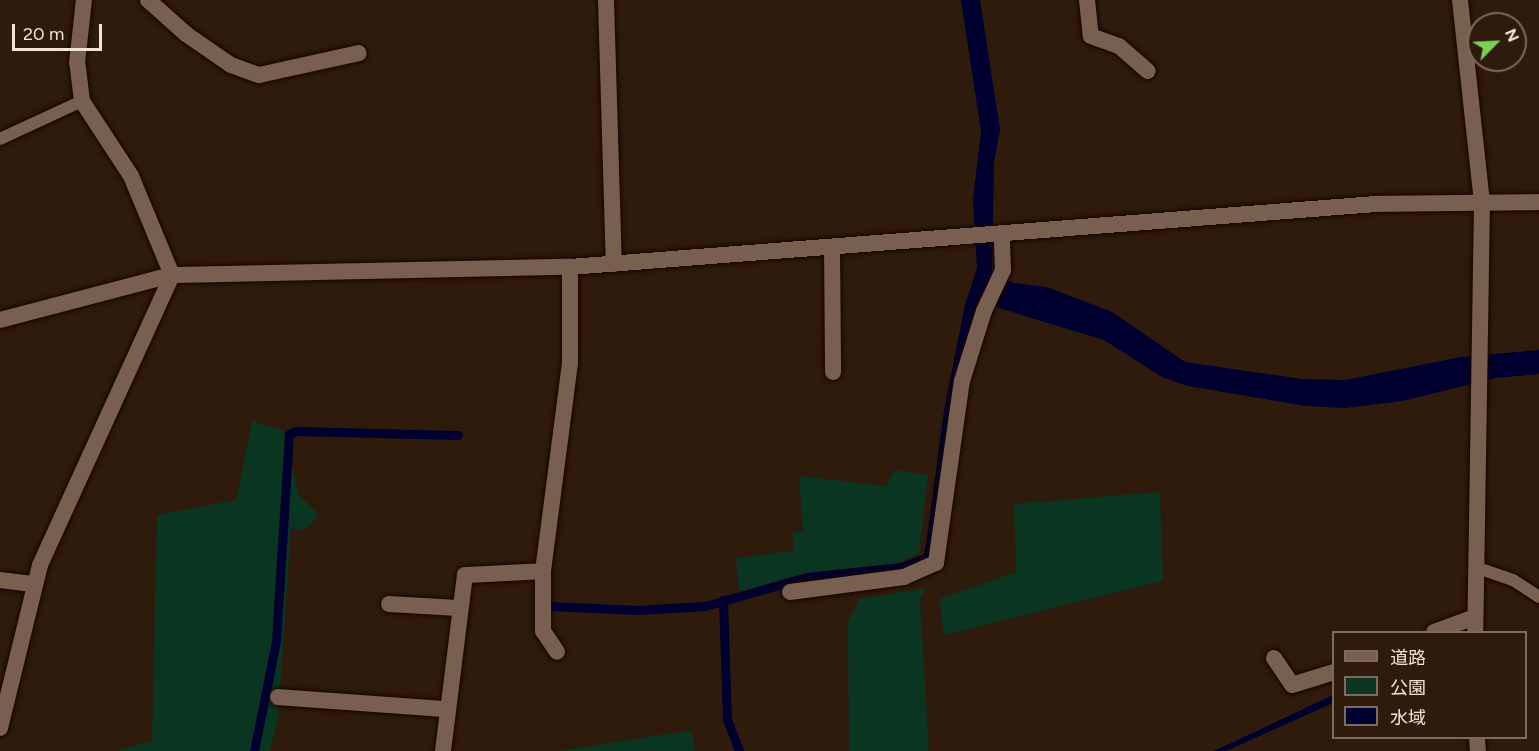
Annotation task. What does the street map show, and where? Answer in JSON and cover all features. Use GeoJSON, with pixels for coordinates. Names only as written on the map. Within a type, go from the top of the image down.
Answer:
{"type":"FeatureCollection","features":[{"type":"Feature","properties":{"kind":"street"},"geometry":{"type":"LineString","coordinates":[[0,728],[40,565],[172,275],[131,177],[82,100],[77,63],[84,0]]}},
{"type":"Feature","properties":{"kind":"street"},"geometry":{"type":"LineString","coordinates":[[148,0],[186,34],[231,65],[259,75],[358,53]]}},
{"type":"Feature","properties":{"kind":"street"},"geometry":{"type":"LineString","coordinates":[[606,0],[614,264]]}},
{"type":"Feature","properties":{"kind":"street"},"geometry":{"type":"LineString","coordinates":[[1087,0],[1091,36],[1119,46],[1148,71]]}},
{"type":"Feature","properties":{"kind":"street"},"geometry":{"type":"LineString","coordinates":[[1444,631],[1475,625],[1482,203],[1460,0]]}},
{"type":"Feature","properties":{"kind":"street"},"geometry":{"type":"LineString","coordinates":[[0,320],[172,275],[570,267],[1375,204],[1539,202]]}},
{"type":"Feature","properties":{"kind":"street"},"geometry":{"type":"LineString","coordinates":[[790,592],[904,577],[936,564],[962,381],[984,311],[1003,270],[1002,234]]}},
{"type":"Feature","properties":{"kind":"street"},"geometry":{"type":"LineString","coordinates":[[832,247],[833,372]]}},
{"type":"Feature","properties":{"kind":"street"},"geometry":{"type":"LineString","coordinates":[[557,652],[543,631],[543,571],[570,363],[570,267]]}},
{"type":"Feature","properties":{"kind":"street"},"geometry":{"type":"LineString","coordinates":[[443,751],[459,608],[465,575],[543,571]]}},
{"type":"Feature","properties":{"kind":"street"},"geometry":{"type":"LineString","coordinates":[[0,580],[35,584]]}},
{"type":"Feature","properties":{"kind":"street"},"geometry":{"type":"LineString","coordinates":[[389,604],[459,608]]}},
{"type":"Feature","properties":{"kind":"street"},"geometry":{"type":"LineString","coordinates":[[1274,658],[1292,685],[1332,673]]}},
{"type":"Feature","properties":{"kind":"street"},"geometry":{"type":"LineString","coordinates":[[278,697],[447,709]]}},
{"type":"Feature","properties":{"kind":"lane"},"geometry":{"type":"LineString","coordinates":[[0,139],[82,100]]}},
{"type":"Feature","properties":{"kind":"lane"},"geometry":{"type":"LineString","coordinates":[[1475,567],[1513,580],[1539,597]]}},
{"type":"Feature","properties":{"kind":"green space"},"geometry":{"type":"Polygon","coordinates":[[[252,421],[283,430],[299,495],[319,515],[305,530],[291,529],[278,719],[270,751],[116,751],[152,741],[157,515],[236,500],[252,421]]]}},
{"type":"Feature","properties":{"kind":"green space"},"geometry":{"type":"Polygon","coordinates":[[[894,470],[928,475],[919,553],[898,563],[804,573],[739,592],[736,558],[793,551],[793,532],[803,532],[799,476],[886,486],[894,470]]]}},
{"type":"Feature","properties":{"kind":"green space"},"geometry":{"type":"Polygon","coordinates":[[[1160,492],[1163,581],[944,635],[939,599],[1016,572],[1014,504],[1160,492]]]}},
{"type":"Feature","properties":{"kind":"green space"},"geometry":{"type":"Polygon","coordinates":[[[926,588],[920,600],[929,751],[849,751],[848,622],[859,599],[926,588]]]}},
{"type":"Feature","properties":{"kind":"green space"},"geometry":{"type":"Polygon","coordinates":[[[691,730],[695,751],[560,751],[691,730]]]}},
{"type":"Feature","properties":{"kind":"water"},"geometry":{"type":"Polygon","coordinates":[[[961,0],[980,0],[1000,130],[994,162],[992,273],[1014,283],[1047,287],[1112,312],[1185,362],[1302,379],[1345,380],[1461,357],[1539,350],[1539,374],[1495,378],[1402,401],[1345,408],[1306,406],[1188,386],[1162,377],[1104,340],[999,308],[980,296],[955,384],[930,557],[924,561],[944,411],[965,305],[977,268],[973,200],[981,131],[961,0]]]}},
{"type":"Feature","properties":{"kind":"water"},"geometry":{"type":"Polygon","coordinates":[[[1332,695],[1332,703],[1226,751],[1214,751],[1332,695]]]}},
{"type":"Feature","properties":{"kind":"waterway"},"geometry":{"type":"LineString","coordinates":[[254,751],[276,641],[289,434],[296,431],[458,435]]}},
{"type":"Feature","properties":{"kind":"waterway"},"geometry":{"type":"LineString","coordinates":[[550,606],[637,610],[705,606],[807,577],[901,567],[928,557],[929,548]]}},
{"type":"Feature","properties":{"kind":"waterway"},"geometry":{"type":"LineString","coordinates":[[723,600],[727,719],[739,751]]}}]}
